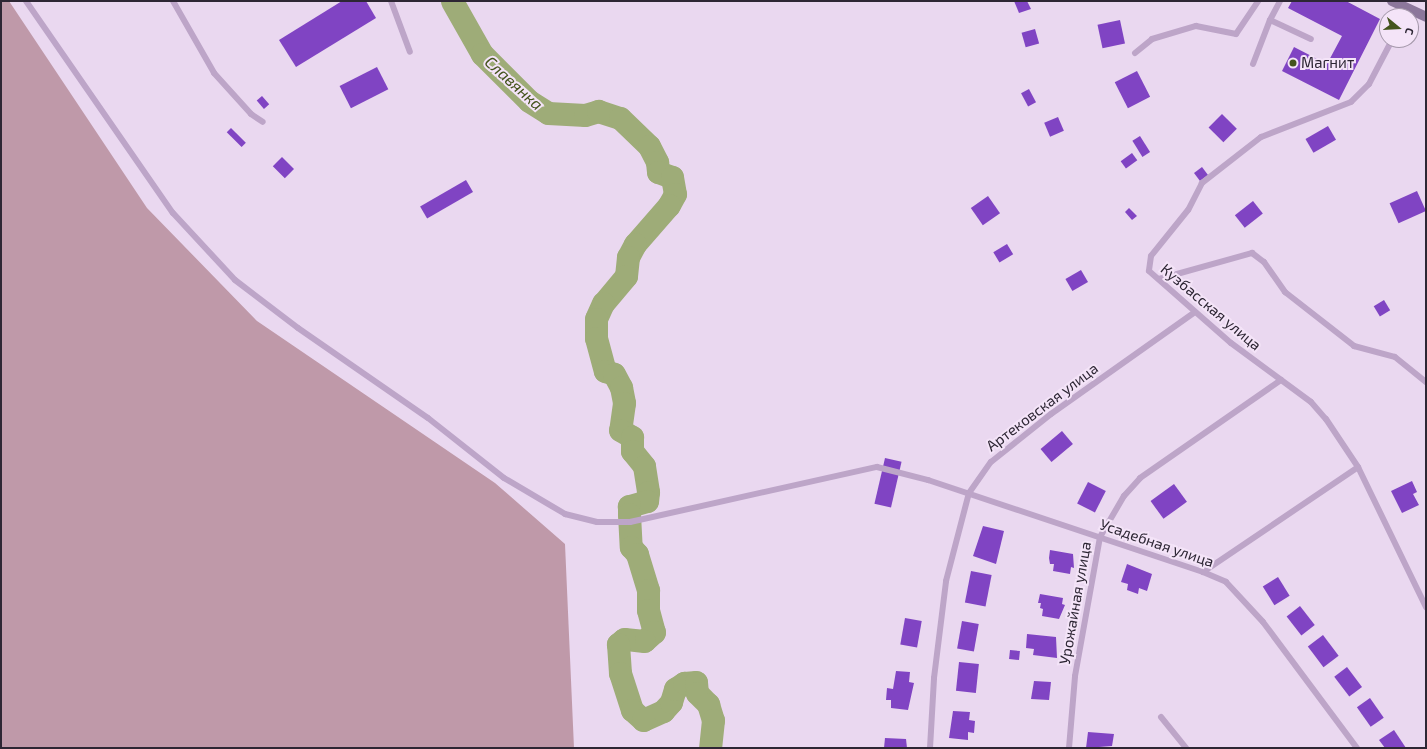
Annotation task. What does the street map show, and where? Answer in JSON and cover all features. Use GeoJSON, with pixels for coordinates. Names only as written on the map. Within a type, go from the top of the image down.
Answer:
{"type":"FeatureCollection","features":[{"type":"Feature","properties":{"kind":"main road"},"geometry":{"type":"LineString","coordinates":[[1392,1],[1401,8]]}},
{"type":"Feature","properties":{"kind":"lane","name":"Усадебная улица"},"geometry":{"type":"LineString","coordinates":[[26,1],[173,213],[236,280],[298,328],[428,418],[504,478],[565,514],[597,522],[630,522],[877,467],[969,493],[1203,572],[1226,582],[1263,622],[1357,748]]}},
{"type":"Feature","properties":{"kind":"lane"},"geometry":{"type":"LineString","coordinates":[[173,1],[214,73],[251,114],[263,122]]}},
{"type":"Feature","properties":{"kind":"lane"},"geometry":{"type":"LineString","coordinates":[[391,1],[410,52]]}},
{"type":"Feature","properties":{"kind":"lane"},"geometry":{"type":"LineString","coordinates":[[1135,54],[1152,39],[1196,26],[1236,34],[1258,1]]}},
{"type":"Feature","properties":{"kind":"lane"},"geometry":{"type":"LineString","coordinates":[[1253,64],[1270,20],[1280,1]]}},
{"type":"Feature","properties":{"kind":"lane"},"geometry":{"type":"LineString","coordinates":[[1270,20],[1311,39]]}},
{"type":"Feature","properties":{"kind":"lane","name":"Кузбасская улица"},"geometry":{"type":"LineString","coordinates":[[1388,48],[1369,84],[1351,102],[1261,137],[1202,183],[1188,210],[1151,256],[1149,271],[1195,312],[1311,402],[1358,467],[1426,607]]}},
{"type":"Feature","properties":{"kind":"lane"},"geometry":{"type":"LineString","coordinates":[[1159,279],[1252,253],[1264,262],[1285,292],[1354,346],[1395,357],[1426,382]]}},
{"type":"Feature","properties":{"kind":"lane","name":"Артековская улица"},"geometry":{"type":"LineString","coordinates":[[930,748],[934,678],[946,581],[969,493],[991,462],[1051,414],[1195,312]]}},
{"type":"Feature","properties":{"kind":"lane","name":"Урожайная улица"},"geometry":{"type":"LineString","coordinates":[[1069,748],[1075,676],[1100,537],[1124,496],[1140,478],[1281,380]]}},
{"type":"Feature","properties":{"kind":"lane"},"geometry":{"type":"LineString","coordinates":[[1203,572],[1358,467]]}},
{"type":"Feature","properties":{"kind":"lane"},"geometry":{"type":"LineString","coordinates":[[1161,718],[1186,748]]}},
{"type":"Feature","properties":{"kind":"shaded area"},"geometry":{"type":"Polygon","coordinates":[[[1,1],[9,1],[147,208],[257,321],[495,483],[565,544],[574,748],[1,748],[1,1]]]}},
{"type":"Feature","properties":{"kind":"building"},"geometry":{"type":"Polygon","coordinates":[[[342,1],[366,1],[376,18],[296,67],[279,40],[342,1]]]}},
{"type":"Feature","properties":{"kind":"building"},"geometry":{"type":"Polygon","coordinates":[[[1014,1],[1027,1],[1031,9],[1019,13],[1014,1]]]}},
{"type":"Feature","properties":{"kind":"building"},"geometry":{"type":"Polygon","coordinates":[[[1292,1],[1346,1],[1379,18],[1339,100],[1282,71],[1294,47],[1327,64],[1342,36],[1288,8],[1292,1]]]}},
{"type":"Feature","properties":{"kind":"building"},"geometry":{"type":"Polygon","coordinates":[[[1120,20],[1125,43],[1102,48],[1098,25],[1120,20]]]}},
{"type":"Feature","properties":{"kind":"building"},"geometry":{"type":"Polygon","coordinates":[[[1035,29],[1039,43],[1026,47],[1022,33],[1035,29]]]}},
{"type":"Feature","properties":{"kind":"building"},"geometry":{"type":"Polygon","coordinates":[[[377,67],[388,89],[351,108],[340,86],[377,67]]]}},
{"type":"Feature","properties":{"kind":"building"},"geometry":{"type":"Polygon","coordinates":[[[1137,71],[1150,97],[1128,108],[1115,82],[1137,71]]]}},
{"type":"Feature","properties":{"kind":"building"},"geometry":{"type":"Polygon","coordinates":[[[1029,89],[1036,102],[1028,106],[1021,93],[1029,89]]]}},
{"type":"Feature","properties":{"kind":"building"},"geometry":{"type":"Polygon","coordinates":[[[262,96],[269,104],[264,109],[257,101],[262,96]]]}},
{"type":"Feature","properties":{"kind":"building"},"geometry":{"type":"Polygon","coordinates":[[[1222,114],[1237,129],[1223,142],[1209,127],[1222,114]]]}},
{"type":"Feature","properties":{"kind":"building"},"geometry":{"type":"Polygon","coordinates":[[[1058,117],[1064,131],[1050,137],[1044,123],[1058,117]]]}},
{"type":"Feature","properties":{"kind":"building"},"geometry":{"type":"Polygon","coordinates":[[[1328,126],[1336,140],[1313,153],[1305,139],[1328,126]]]}},
{"type":"Feature","properties":{"kind":"building"},"geometry":{"type":"Polygon","coordinates":[[[231,128],[246,143],[242,147],[227,132],[231,128]]]}},
{"type":"Feature","properties":{"kind":"building"},"geometry":{"type":"Polygon","coordinates":[[[1140,136],[1150,152],[1142,157],[1132,141],[1140,136]]]}},
{"type":"Feature","properties":{"kind":"building"},"geometry":{"type":"Polygon","coordinates":[[[1132,153],[1137,160],[1126,169],[1121,161],[1132,153]]]}},
{"type":"Feature","properties":{"kind":"building"},"geometry":{"type":"Polygon","coordinates":[[[282,157],[294,169],[285,178],[273,166],[282,157]]]}},
{"type":"Feature","properties":{"kind":"building"},"geometry":{"type":"Polygon","coordinates":[[[1202,167],[1208,175],[1200,181],[1194,173],[1202,167]]]}},
{"type":"Feature","properties":{"kind":"building"},"geometry":{"type":"Polygon","coordinates":[[[466,180],[473,192],[427,219],[420,207],[466,180]]]}},
{"type":"Feature","properties":{"kind":"building"},"geometry":{"type":"Polygon","coordinates":[[[1417,191],[1426,211],[1399,223],[1390,203],[1417,191]]]}},
{"type":"Feature","properties":{"kind":"building"},"geometry":{"type":"Polygon","coordinates":[[[988,196],[1000,213],[983,225],[971,208],[988,196]]]}},
{"type":"Feature","properties":{"kind":"building"},"geometry":{"type":"Polygon","coordinates":[[[1253,201],[1263,214],[1245,228],[1235,215],[1253,201]]]}},
{"type":"Feature","properties":{"kind":"building"},"geometry":{"type":"Polygon","coordinates":[[[1129,208],[1137,216],[1132,220],[1125,212],[1129,208]]]}},
{"type":"Feature","properties":{"kind":"building"},"geometry":{"type":"Polygon","coordinates":[[[1007,244],[1013,254],[999,263],[993,252],[1007,244]]]}},
{"type":"Feature","properties":{"kind":"building"},"geometry":{"type":"Polygon","coordinates":[[[1081,270],[1088,282],[1072,291],[1065,279],[1081,270]]]}},
{"type":"Feature","properties":{"kind":"building"},"geometry":{"type":"Polygon","coordinates":[[[1384,300],[1390,310],[1380,316],[1374,306],[1384,300]]]}},
{"type":"Feature","properties":{"kind":"building"},"geometry":{"type":"Polygon","coordinates":[[[1062,431],[1073,444],[1051,462],[1041,449],[1062,431]]]}},
{"type":"Feature","properties":{"kind":"building"},"geometry":{"type":"Polygon","coordinates":[[[885,458],[902,462],[891,508],[874,504],[885,458]]]}},
{"type":"Feature","properties":{"kind":"building"},"geometry":{"type":"Polygon","coordinates":[[[1412,481],[1417,492],[1413,494],[1419,505],[1402,513],[1391,491],[1412,481]]]}},
{"type":"Feature","properties":{"kind":"building"},"geometry":{"type":"Polygon","coordinates":[[[1088,482],[1106,491],[1095,512],[1077,503],[1088,482]]]}},
{"type":"Feature","properties":{"kind":"building"},"geometry":{"type":"Polygon","coordinates":[[[1174,484],[1187,502],[1163,519],[1151,501],[1174,484]]]}},
{"type":"Feature","properties":{"kind":"building"},"geometry":{"type":"Polygon","coordinates":[[[983,526],[1004,531],[996,564],[973,556],[983,526]]]}},
{"type":"Feature","properties":{"kind":"building"},"geometry":{"type":"Polygon","coordinates":[[[1050,550],[1073,554],[1074,568],[1071,567],[1070,574],[1053,571],[1054,564],[1050,564],[1049,558],[1050,550]]]}},
{"type":"Feature","properties":{"kind":"building"},"geometry":{"type":"Polygon","coordinates":[[[1127,564],[1152,574],[1147,591],[1139,588],[1138,594],[1127,590],[1128,584],[1121,582],[1127,564]]]}},
{"type":"Feature","properties":{"kind":"building"},"geometry":{"type":"Polygon","coordinates":[[[971,571],[992,575],[986,606],[965,602],[971,571]]]}},
{"type":"Feature","properties":{"kind":"building"},"geometry":{"type":"Polygon","coordinates":[[[1278,577],[1290,596],[1274,605],[1263,587],[1278,577]]]}},
{"type":"Feature","properties":{"kind":"building"},"geometry":{"type":"Polygon","coordinates":[[[1040,594],[1063,598],[1062,604],[1065,605],[1059,619],[1042,616],[1043,609],[1040,608],[1041,603],[1038,603],[1040,594]]]}},
{"type":"Feature","properties":{"kind":"building"},"geometry":{"type":"Polygon","coordinates":[[[1300,606],[1315,625],[1301,635],[1287,616],[1300,606]]]}},
{"type":"Feature","properties":{"kind":"building"},"geometry":{"type":"Polygon","coordinates":[[[905,618],[922,621],[917,648],[900,645],[905,618]]]}},
{"type":"Feature","properties":{"kind":"building"},"geometry":{"type":"Polygon","coordinates":[[[962,621],[979,624],[974,652],[957,649],[962,621]]]}},
{"type":"Feature","properties":{"kind":"building"},"geometry":{"type":"Polygon","coordinates":[[[1027,634],[1056,637],[1057,658],[1033,655],[1034,649],[1026,648],[1027,634]]]}},
{"type":"Feature","properties":{"kind":"building"},"geometry":{"type":"Polygon","coordinates":[[[1323,635],[1339,656],[1323,667],[1308,646],[1323,635]]]}},
{"type":"Feature","properties":{"kind":"building"},"geometry":{"type":"Polygon","coordinates":[[[1010,650],[1020,651],[1019,660],[1009,659],[1010,650]]]}},
{"type":"Feature","properties":{"kind":"building"},"geometry":{"type":"Polygon","coordinates":[[[959,662],[979,664],[976,693],[956,691],[959,662]]]}},
{"type":"Feature","properties":{"kind":"building"},"geometry":{"type":"Polygon","coordinates":[[[1347,667],[1362,687],[1349,697],[1334,677],[1347,667]]]}},
{"type":"Feature","properties":{"kind":"building"},"geometry":{"type":"Polygon","coordinates":[[[896,671],[910,672],[909,682],[914,683],[908,710],[891,708],[891,700],[886,700],[887,688],[893,689],[896,671]]]}},
{"type":"Feature","properties":{"kind":"building"},"geometry":{"type":"Polygon","coordinates":[[[1034,681],[1051,682],[1049,700],[1031,699],[1034,681]]]}},
{"type":"Feature","properties":{"kind":"building"},"geometry":{"type":"Polygon","coordinates":[[[1370,698],[1384,718],[1371,727],[1357,707],[1370,698]]]}},
{"type":"Feature","properties":{"kind":"building"},"geometry":{"type":"Polygon","coordinates":[[[953,711],[970,712],[969,720],[975,721],[974,733],[968,732],[968,740],[949,738],[953,711]]]}},
{"type":"Feature","properties":{"kind":"building"},"geometry":{"type":"Polygon","coordinates":[[[1394,730],[1406,748],[1385,748],[1379,740],[1394,730]]]}},
{"type":"Feature","properties":{"kind":"building"},"geometry":{"type":"Polygon","coordinates":[[[1088,732],[1114,734],[1112,746],[1086,748],[1088,732]]]}},
{"type":"Feature","properties":{"kind":"building"},"geometry":{"type":"Polygon","coordinates":[[[885,738],[906,739],[907,748],[884,748],[885,738]]]}},
{"type":"Feature","properties":{"kind":"waterway","name":"Славянка"},"geometry":{"type":"LineString","coordinates":[[452,1],[482,54],[529,101],[548,113],[585,115],[598,111],[620,118],[649,146],[657,162],[658,172],[672,177],[675,194],[669,205],[635,244],[628,257],[626,276],[603,303],[596,319],[596,338],[605,371],[614,374],[621,387],[624,403],[620,430],[632,437],[632,451],[644,466],[648,492],[647,501],[629,506],[629,514],[631,547],[637,554],[648,590],[648,610],[654,632],[644,641],[624,639],[618,644],[620,673],[632,710],[643,720],[663,711],[671,702],[675,689],[684,683],[696,682],[697,693],[708,704],[713,720],[710,748]]}},
{"type":"Feature","properties":{"kind":"place","name":"Магнит"},"geometry":{"type":"Point","coordinates":[1293,63]}}]}
